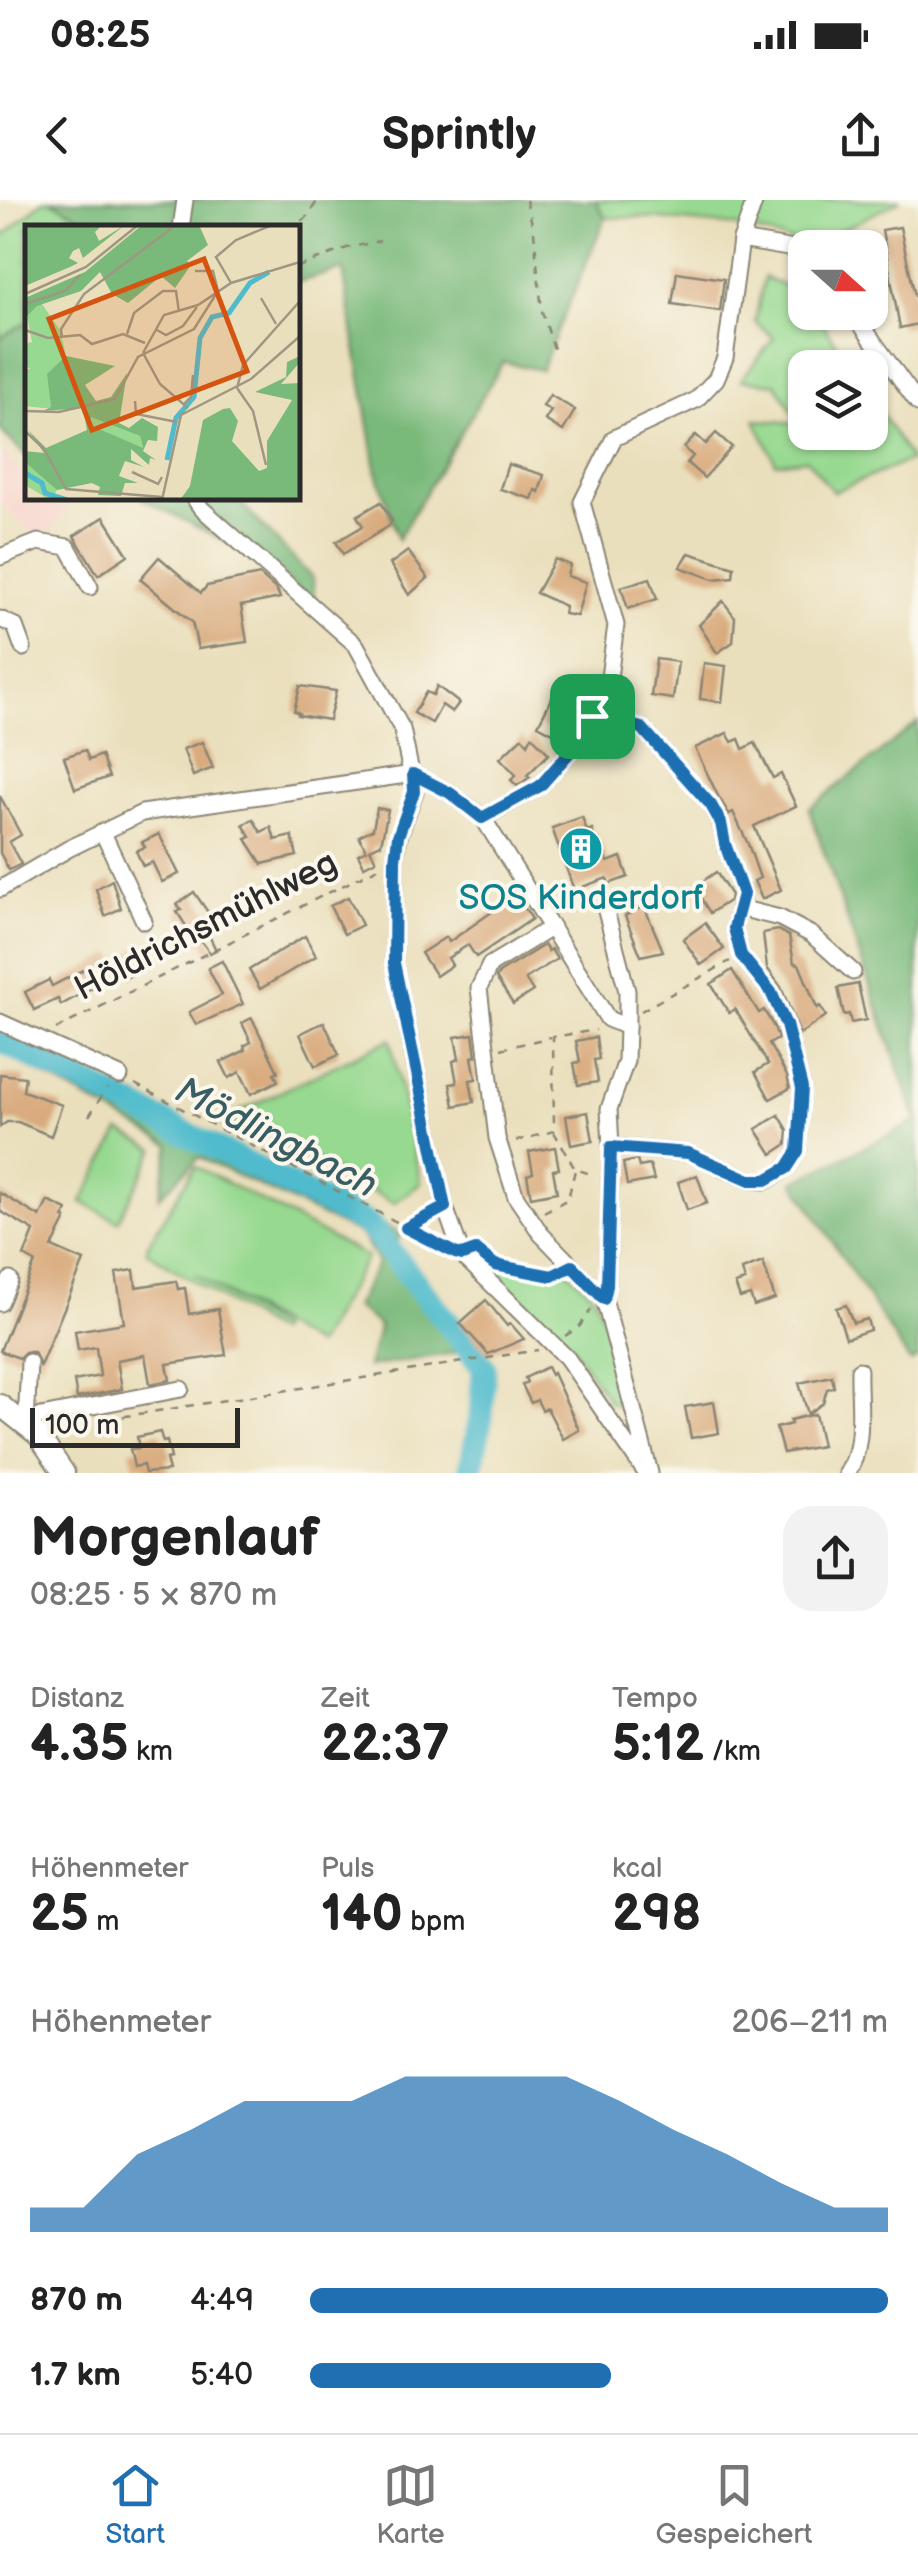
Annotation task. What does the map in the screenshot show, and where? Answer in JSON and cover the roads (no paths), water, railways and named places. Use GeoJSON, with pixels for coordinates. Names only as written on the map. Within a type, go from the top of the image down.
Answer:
{"type":"FeatureCollection","features":[{"type":"Feature","properties":{"kind":"main road"},"geometry":{"type":"LineString","coordinates":[[0,1405],[26,1424],[64,1473]]}},
{"type":"Feature","properties":{"kind":"street"},"geometry":{"type":"LineString","coordinates":[[482,818],[540,786],[570,752],[608,685],[616,625],[582,502],[614,438],[696,400],[716,379],[725,358],[741,240],[755,200]]}},
{"type":"Feature","properties":{"kind":"street"},"geometry":{"type":"LineString","coordinates":[[741,240],[788,249]]}},
{"type":"Feature","properties":{"kind":"street"},"geometry":{"type":"LineString","coordinates":[[865,330],[918,403]]}},
{"type":"Feature","properties":{"kind":"street"},"geometry":{"type":"LineString","coordinates":[[195,500],[356,645],[402,729],[414,792],[398,836],[395,860],[394,963],[445,1207],[462,1255],[560,1342],[648,1473]]}},
{"type":"Feature","properties":{"kind":"street"},"geometry":{"type":"LineString","coordinates":[[0,557],[38,542],[68,547],[90,588]]}},
{"type":"Feature","properties":{"kind":"street"},"geometry":{"type":"LineString","coordinates":[[0,619],[14,626],[23,648]]}},
{"type":"Feature","properties":{"kind":"street"},"geometry":{"type":"LineString","coordinates":[[592,716],[642,728],[711,805],[721,823],[743,894],[734,928],[741,955],[771,992],[786,1025],[802,1088],[798,1151],[787,1168],[766,1180],[750,1180],[688,1153],[611,1147]]}},
{"type":"Feature","properties":{"kind":"street"},"geometry":{"type":"LineString","coordinates":[[0,890],[68,849],[142,813],[413,774],[450,793],[482,818],[608,1019],[626,1027]]}},
{"type":"Feature","properties":{"kind":"street"},"geometry":{"type":"LineString","coordinates":[[103,833],[144,921]]}},
{"type":"Feature","properties":{"kind":"street"},"geometry":{"type":"LineString","coordinates":[[739,908],[780,918],[812,936],[853,972]]}},
{"type":"Feature","properties":{"kind":"street"},"geometry":{"type":"LineString","coordinates":[[606,911],[627,991],[626,1062],[609,1109],[611,1174],[604,1299],[648,1473]]}},
{"type":"Feature","properties":{"kind":"street"},"geometry":{"type":"LineString","coordinates":[[552,927],[490,964],[479,988],[500,1146],[516,1197],[540,1234],[604,1299]]}},
{"type":"Feature","properties":{"kind":"street"},"geometry":{"type":"LineString","coordinates":[[0,1022],[40,1038],[114,1082]]}},
{"type":"Feature","properties":{"kind":"street"},"geometry":{"type":"LineString","coordinates":[[0,1303],[10,1280]]}},
{"type":"Feature","properties":{"kind":"street"},"geometry":{"type":"LineString","coordinates":[[26,1424],[29,1362]]}},
{"type":"Feature","properties":{"kind":"street"},"geometry":{"type":"LineString","coordinates":[[846,1473],[858,1440],[858,1370]]}},
{"type":"Feature","properties":{"kind":"street"},"geometry":{"type":"LineString","coordinates":[[26,1424],[41,1416],[181,1388]]}},
{"type":"Feature","properties":{"kind":"waterway","name":"Mödlingbach"},"geometry":{"type":"LineString","coordinates":[[0,1040],[369,1225],[484,1368],[481,1416],[470,1473]]}},
{"type":"Feature","properties":{"kind":"place","name":"SOS Kinderdorf"},"geometry":{"type":"Point","coordinates":[581,849]}}]}
